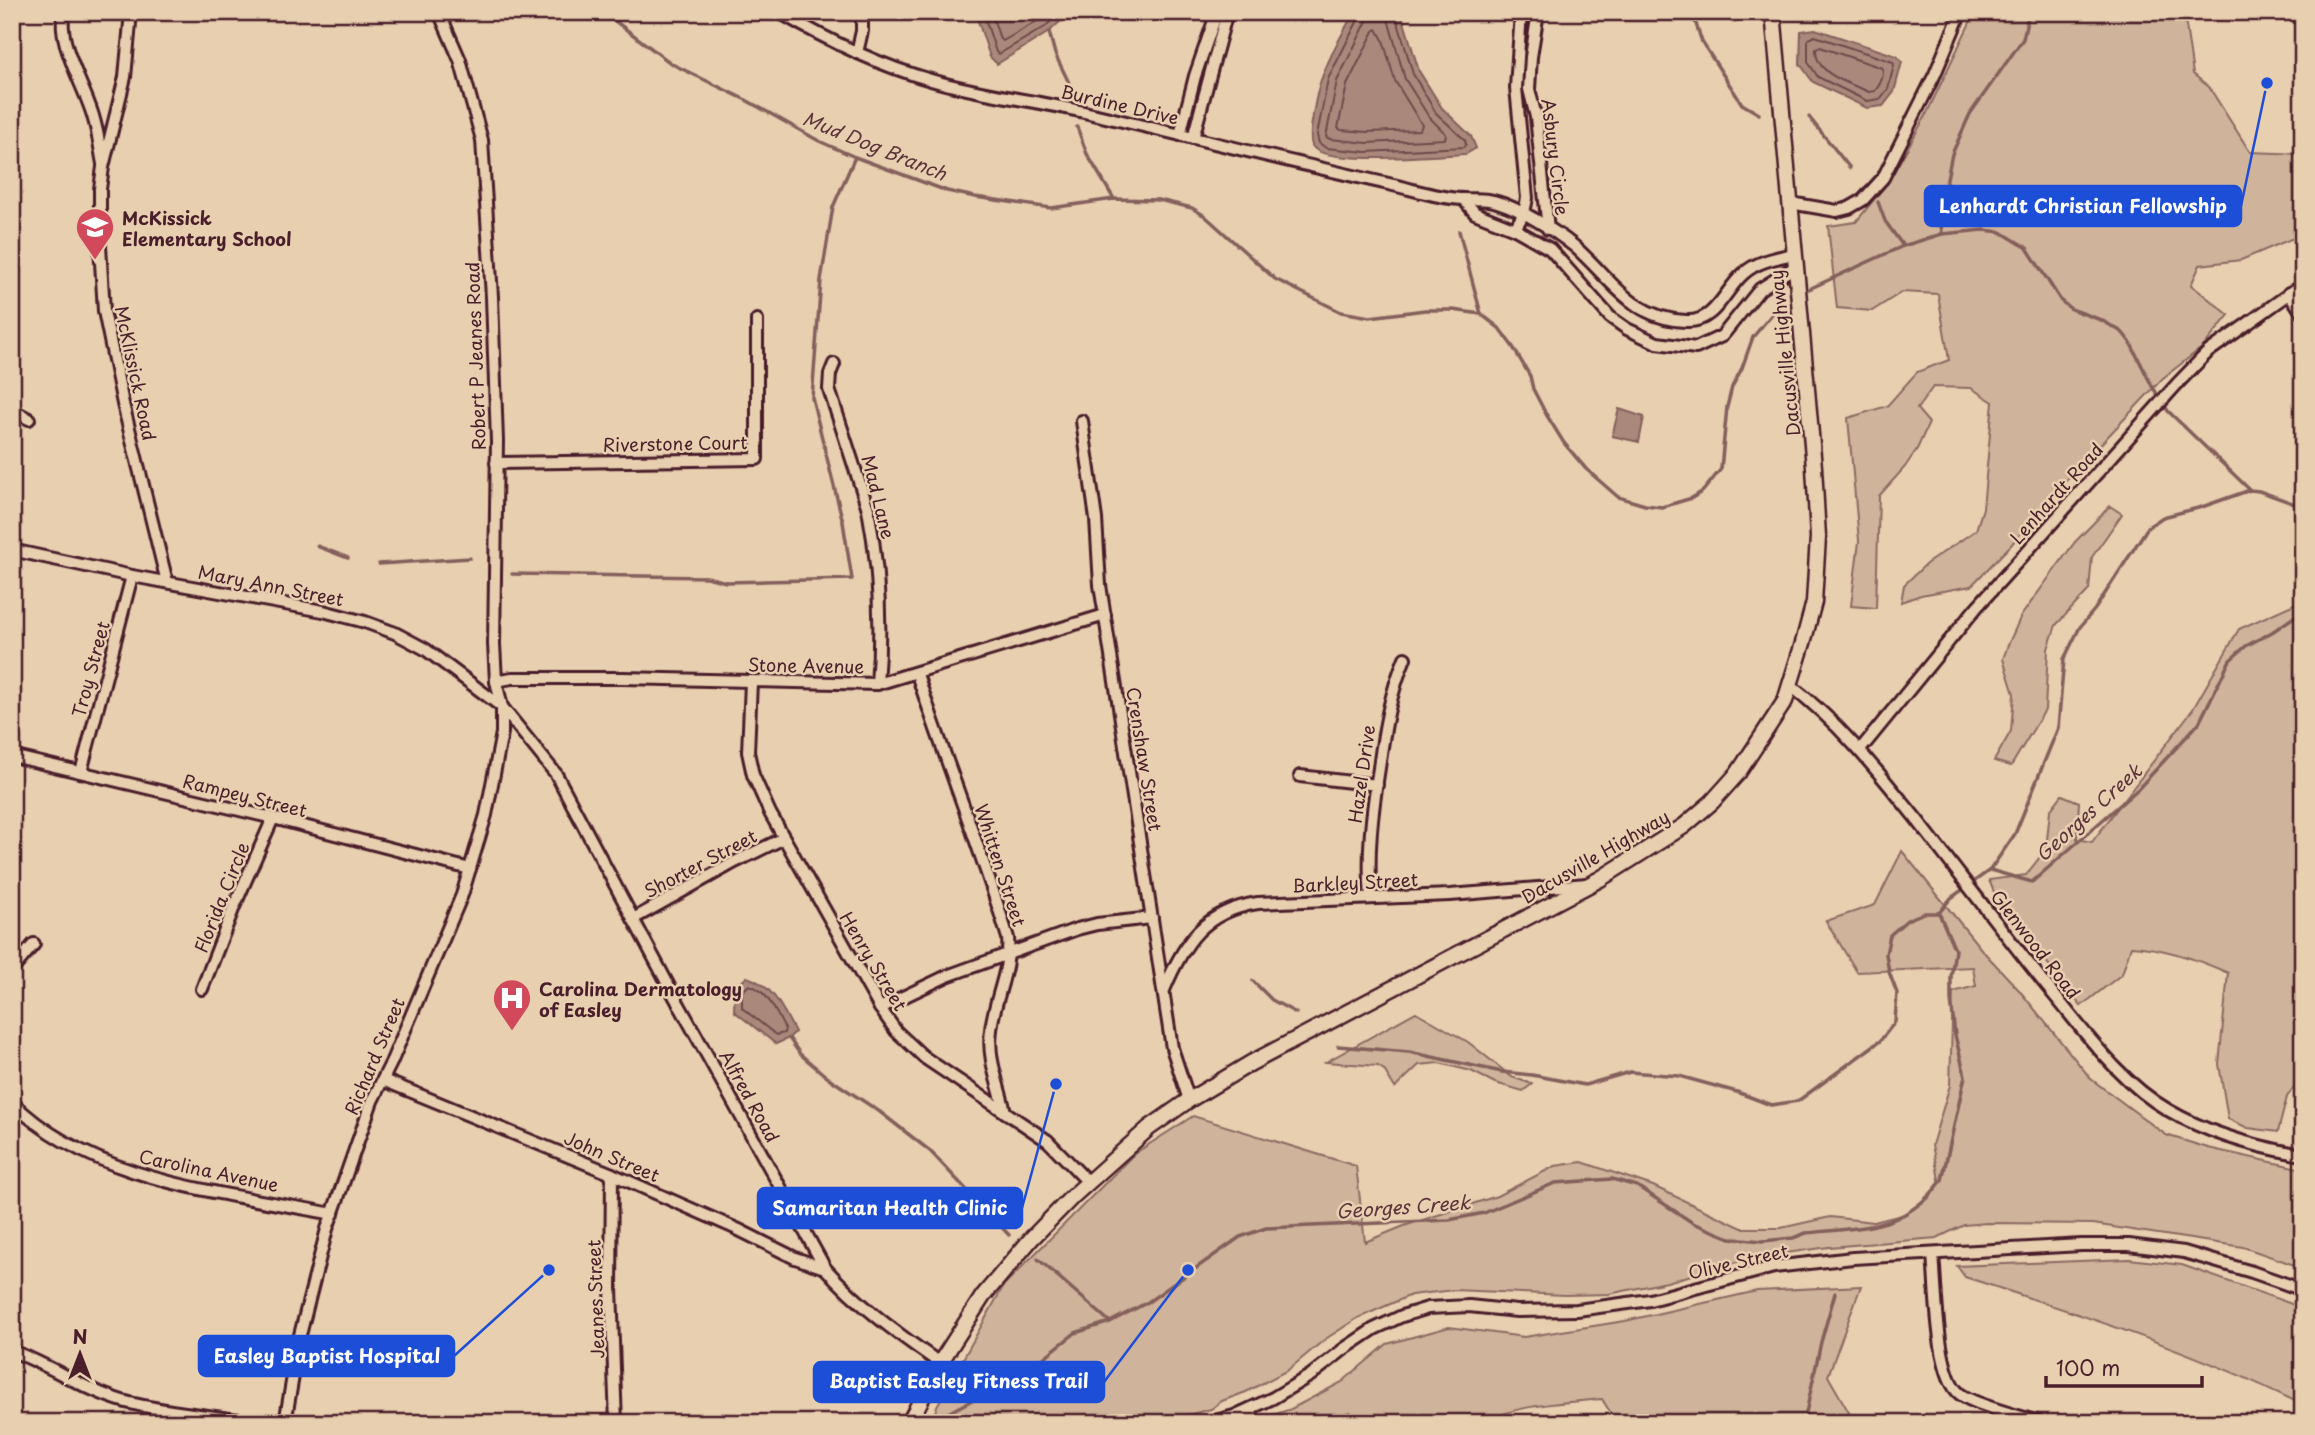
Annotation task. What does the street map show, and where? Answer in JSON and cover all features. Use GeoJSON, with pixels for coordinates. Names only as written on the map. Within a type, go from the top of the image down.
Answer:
{"type":"FeatureCollection","features":[{"type":"Feature","properties":{"kind":"main road","name":"Dacusville Highway"},"geometry":{"type":"LineString","coordinates":[[909,1423],[940,1363],[983,1296],[1032,1238],[1087,1181],[1149,1128],[1189,1100],[1251,1063],[1590,884],[1684,826],[1712,802],[1738,773],[1769,728],[1791,686],[1814,602],[1818,537],[1811,421],[1773,12]]}},
{"type":"Feature","properties":{"kind":"street","name":"McKlissick Road"},"geometry":{"type":"LineString","coordinates":[[64,12],[62,19],[66,42],[93,116],[103,167]]}},
{"type":"Feature","properties":{"kind":"street","name":"McKlissick Road"},"geometry":{"type":"LineString","coordinates":[[131,12],[125,77],[100,189],[104,311],[123,404],[167,582]]}},
{"type":"Feature","properties":{"kind":"street","name":"Robert P Jeanes Road"},"geometry":{"type":"LineString","coordinates":[[439,12],[460,60],[482,140],[492,297],[496,463],[494,644],[496,681],[502,706]]}},
{"type":"Feature","properties":{"kind":"street","name":"Burdine Drive"},"geometry":{"type":"LineString","coordinates":[[779,12],[856,53],[931,80],[1464,200],[1480,198],[1498,202],[1524,213],[1572,245],[1626,298],[1646,313],[1688,322],[1704,318],[1743,274],[1763,261],[1794,260]]}},
{"type":"Feature","properties":{"kind":"street"},"geometry":{"type":"LineString","coordinates":[[856,53],[862,31],[862,12]]}},
{"type":"Feature","properties":{"kind":"street","name":"Asbury Circle"},"geometry":{"type":"LineString","coordinates":[[1515,229],[1524,213],[1527,198],[1516,88],[1521,12]]}},
{"type":"Feature","properties":{"kind":"street","name":"Asbury Circle"},"geometry":{"type":"LineString","coordinates":[[1538,12],[1529,89],[1536,117],[1548,229]]}},
{"type":"Feature","properties":{"kind":"street"},"geometry":{"type":"LineString","coordinates":[[1790,203],[1837,211],[1849,208],[1863,200],[1883,178],[1935,74],[1961,12]]}},
{"type":"Feature","properties":{"kind":"street"},"geometry":{"type":"LineString","coordinates":[[1180,135],[1195,76],[1221,13]]}},
{"type":"Feature","properties":{"kind":"street"},"geometry":{"type":"LineString","coordinates":[[1193,138],[1221,13]]}},
{"type":"Feature","properties":{"kind":"street"},"geometry":{"type":"LineString","coordinates":[[1519,27],[1535,31]]}},
{"type":"Feature","properties":{"kind":"street","name":"Asbury Circle"},"geometry":{"type":"LineString","coordinates":[[1516,88],[1529,89]]}},
{"type":"Feature","properties":{"kind":"street","name":"Burdine Drive"},"geometry":{"type":"LineString","coordinates":[[1464,200],[1475,213],[1515,229],[1550,250],[1610,317],[1627,329],[1657,343],[1696,348],[1723,336],[1760,289],[1794,260]]}},
{"type":"Feature","properties":{"kind":"street","name":"Lenhardt Road"},"geometry":{"type":"LineString","coordinates":[[1860,750],[1976,608],[2173,388],[2208,352],[2303,284]]}},
{"type":"Feature","properties":{"kind":"street"},"geometry":{"type":"LineString","coordinates":[[2289,293],[2303,314]]}},
{"type":"Feature","properties":{"kind":"street","name":"Riverstone Court"},"geometry":{"type":"LineString","coordinates":[[496,463],[757,458],[757,320]]}},
{"type":"Feature","properties":{"kind":"street","name":"Mad Lane"},"geometry":{"type":"LineString","coordinates":[[834,365],[829,389],[872,529],[881,636],[877,684]]}},
{"type":"Feature","properties":{"kind":"street"},"geometry":{"type":"LineString","coordinates":[[12,410],[29,419]]}},
{"type":"Feature","properties":{"kind":"street","name":"Crenshaw Street"},"geometry":{"type":"LineString","coordinates":[[1082,421],[1096,519],[1100,585],[1172,1048],[1189,1100]]}},
{"type":"Feature","properties":{"kind":"street","name":"Mary Ann Street"},"geometry":{"type":"LineString","coordinates":[[12,550],[132,576],[323,611],[365,622],[395,633],[425,649],[502,706]]}},
{"type":"Feature","properties":{"kind":"street","name":"Troy Street"},"geometry":{"type":"LineString","coordinates":[[81,772],[132,576]]}},
{"type":"Feature","properties":{"kind":"street","name":"Stone Avenue"},"geometry":{"type":"LineString","coordinates":[[496,681],[512,678],[623,678],[877,684],[1105,615]]}},
{"type":"Feature","properties":{"kind":"street","name":"Hazel Drive"},"geometry":{"type":"LineString","coordinates":[[1371,898],[1370,841],[1377,785],[1386,722],[1396,678],[1405,658]]}},
{"type":"Feature","properties":{"kind":"street","name":"Whitten Street"},"geometry":{"type":"LineString","coordinates":[[917,674],[1004,926],[1009,953],[990,1031],[991,1058],[1005,1112]]}},
{"type":"Feature","properties":{"kind":"street","name":"Henry Street"},"geometry":{"type":"LineString","coordinates":[[751,682],[749,763],[764,801],[880,1008],[896,1031],[925,1058],[1048,1141],[1087,1181]]}},
{"type":"Feature","properties":{"kind":"street","name":"Glenwood Road"},"geometry":{"type":"LineString","coordinates":[[1791,686],[1812,702],[1860,750],[2088,1037],[2140,1090],[2166,1109],[2206,1129],[2262,1148],[2303,1155]]}},
{"type":"Feature","properties":{"kind":"street","name":"Richard Street"},"geometry":{"type":"LineString","coordinates":[[285,1423],[300,1335],[332,1214],[372,1101],[470,869],[486,815],[497,761],[502,733],[502,706]]}},
{"type":"Feature","properties":{"kind":"street","name":"Alfred Road"},"geometry":{"type":"LineString","coordinates":[[502,706],[556,774],[825,1268],[844,1289],[909,1342],[940,1363]]}},
{"type":"Feature","properties":{"kind":"street","name":"Rampey Street"},"geometry":{"type":"LineString","coordinates":[[12,756],[273,818],[470,869]]}},
{"type":"Feature","properties":{"kind":"street"},"geometry":{"type":"LineString","coordinates":[[1300,776],[1377,785]]}},
{"type":"Feature","properties":{"kind":"street","name":"Florida Circle"},"geometry":{"type":"LineString","coordinates":[[202,989],[273,818]]}},
{"type":"Feature","properties":{"kind":"street","name":"Shorter Street"},"geometry":{"type":"LineString","coordinates":[[633,919],[784,838]]}},
{"type":"Feature","properties":{"kind":"street","name":"Barkley Street"},"geometry":{"type":"LineString","coordinates":[[1164,990],[1174,964],[1194,936],[1215,916],[1237,906],[1450,895],[1590,884]]}},
{"type":"Feature","properties":{"kind":"street"},"geometry":{"type":"LineString","coordinates":[[880,1008],[947,975],[1009,953],[1097,924],[1152,918]]}},
{"type":"Feature","properties":{"kind":"street"},"geometry":{"type":"LineString","coordinates":[[12,970],[34,944]]}},
{"type":"Feature","properties":{"kind":"street","name":"John Street"},"geometry":{"type":"LineString","coordinates":[[383,1080],[612,1174],[737,1229],[795,1258],[825,1268]]}},
{"type":"Feature","properties":{"kind":"street","name":"Carolina Avenue"},"geometry":{"type":"LineString","coordinates":[[12,1101],[27,1117],[59,1139],[128,1170],[178,1185],[332,1214]]}},
{"type":"Feature","properties":{"kind":"street","name":"Jeanes Street"},"geometry":{"type":"LineString","coordinates":[[612,1174],[611,1288],[616,1423]]}},
{"type":"Feature","properties":{"kind":"street","name":"Olive Street"},"geometry":{"type":"LineString","coordinates":[[1208,1423],[1251,1409],[1311,1375],[1374,1329],[1428,1308],[1469,1306],[1517,1311],[1577,1310],[1650,1300],[1774,1267],[1853,1258],[2081,1245],[2129,1245],[2185,1252],[2303,1290]]}},
{"type":"Feature","properties":{"kind":"street"},"geometry":{"type":"LineString","coordinates":[[1933,1254],[1944,1366],[1951,1384],[1961,1395],[2042,1423]]}},
{"type":"Feature","properties":{"kind":"street"},"geometry":{"type":"LineString","coordinates":[[12,1351],[32,1358],[97,1392],[126,1402],[260,1423]]}},
{"type":"Feature","properties":{"kind":"street"},"geometry":{"type":"LineString","coordinates":[[1251,1409],[1254,1423]]}},
{"type":"Feature","properties":{"kind":"shaded area"},"geometry":{"type":"Polygon","coordinates":[[[1975,12],[2184,12],[2193,74],[2209,87],[2250,152],[2303,154],[2303,234],[2241,260],[2200,265],[2191,285],[2229,315],[2204,346],[2163,378],[1971,586],[1921,595],[1901,602],[1904,585],[1926,564],[1976,530],[1983,508],[1993,402],[1971,388],[1933,387],[1917,409],[1929,423],[1917,449],[1879,496],[1876,608],[1851,606],[1859,541],[1848,418],[1887,406],[1917,372],[1949,360],[1938,294],[1902,292],[1872,311],[1837,308],[1828,226],[1856,222],[1889,181],[1925,117],[1975,12]]]}},
{"type":"Feature","properties":{"kind":"shaded area"},"geometry":{"type":"Polygon","coordinates":[[[2110,506],[2122,514],[2092,557],[2089,590],[2056,625],[2048,649],[2045,710],[2011,766],[1994,761],[2011,731],[2014,694],[2003,659],[2021,616],[2075,542],[2110,506]]]}},
{"type":"Feature","properties":{"kind":"shaded area"},"geometry":{"type":"Polygon","coordinates":[[[2303,600],[2303,1075],[2287,1097],[2278,1132],[2248,1128],[2228,1119],[2219,1064],[2228,973],[2181,955],[2131,946],[2122,974],[2081,1006],[1996,897],[1989,880],[2026,875],[2046,849],[2050,811],[2062,795],[2079,802],[2077,839],[2092,842],[2193,709],[2239,629],[2303,600]]]}},
{"type":"Feature","properties":{"kind":"shaded area"},"geometry":{"type":"Polygon","coordinates":[[[1902,851],[2091,1079],[2166,1135],[2208,1148],[2303,1169],[2303,1268],[2243,1247],[2093,1224],[1964,1225],[1937,1238],[1829,1247],[1751,1258],[1667,1282],[1609,1294],[1565,1295],[1454,1290],[1411,1295],[1358,1318],[1324,1340],[1288,1370],[1246,1392],[1222,1401],[1211,1409],[1156,1423],[932,1423],[937,1406],[1004,1285],[1134,1154],[1193,1116],[1356,1166],[1365,1242],[1404,1226],[1497,1196],[1555,1166],[1582,1162],[1653,1186],[1742,1228],[1781,1228],[1830,1217],[1874,1222],[1902,1215],[1928,1199],[1940,1184],[1932,1145],[1950,1085],[1953,992],[1976,986],[1973,967],[1857,972],[1826,921],[1875,905],[1902,851]]]}},
{"type":"Feature","properties":{"kind":"shaded area"},"geometry":{"type":"Polygon","coordinates":[[[1416,1012],[1468,1042],[1512,1077],[1532,1084],[1523,1091],[1495,1083],[1471,1071],[1439,1063],[1419,1065],[1395,1088],[1384,1070],[1378,1066],[1326,1062],[1416,1012]]]}},
{"type":"Feature","properties":{"kind":"shaded area"},"geometry":{"type":"Polygon","coordinates":[[[2129,1259],[2182,1265],[2303,1308],[2303,1405],[2179,1351],[1965,1277],[1957,1266],[2129,1259]]]}},
{"type":"Feature","properties":{"kind":"shaded area"},"geometry":{"type":"Polygon","coordinates":[[[1861,1286],[1828,1376],[1855,1423],[1604,1423],[1613,1417],[1602,1399],[1524,1408],[1480,1423],[1357,1423],[1350,1412],[1312,1423],[1248,1423],[1291,1409],[1342,1382],[1387,1344],[1449,1327],[1524,1337],[1625,1321],[1757,1291],[1861,1286]]]}},
{"type":"Feature","properties":{"kind":"water"},"geometry":{"type":"Polygon","coordinates":[[[975,12],[1067,12],[1067,15],[1049,32],[997,64],[990,57],[975,12]]]}},
{"type":"Feature","properties":{"kind":"water"},"geometry":{"type":"Polygon","coordinates":[[[1354,12],[1401,12],[1419,71],[1442,108],[1471,136],[1476,148],[1466,154],[1360,158],[1322,153],[1313,147],[1312,123],[1321,81],[1333,51],[1354,12]]]}},
{"type":"Feature","properties":{"kind":"water"},"geometry":{"type":"Polygon","coordinates":[[[1815,29],[1897,56],[1902,62],[1894,92],[1883,106],[1867,108],[1813,82],[1800,64],[1801,31],[1815,29]]]}},
{"type":"Feature","properties":{"kind":"water"},"geometry":{"type":"Polygon","coordinates":[[[1619,409],[1644,417],[1639,442],[1612,436],[1619,409]]]}},
{"type":"Feature","properties":{"kind":"water"},"geometry":{"type":"Polygon","coordinates":[[[747,977],[764,986],[781,1006],[795,1032],[789,1038],[776,1044],[734,1011],[735,988],[747,977]]]}},
{"type":"Feature","properties":{"kind":"waterway","name":"Mud Dog Branch"},"geometry":{"type":"LineString","coordinates":[[603,12],[672,64],[746,100],[819,141],[947,191],[1051,208],[1114,199],[1159,200],[1192,208],[1205,216],[1275,279],[1341,312],[1370,317],[1425,310],[1481,314],[1499,328],[1513,347],[1530,376],[1533,389],[1546,414],[1564,443],[1586,469],[1618,497],[1645,505],[1662,507],[1692,498],[1703,491],[1721,469],[1727,407],[1732,387],[1753,337],[1782,302]]}},
{"type":"Feature","properties":{"kind":"waterway"},"geometry":{"type":"LineString","coordinates":[[1692,12],[1702,42],[1742,104],[1759,114]]}},
{"type":"Feature","properties":{"kind":"waterway"},"geometry":{"type":"LineString","coordinates":[[1942,234],[1940,213],[1952,154],[1970,114],[2023,39],[2029,12]]}},
{"type":"Feature","properties":{"kind":"waterway"},"geometry":{"type":"LineString","coordinates":[[1049,32],[1055,54],[1073,91]]}},
{"type":"Feature","properties":{"kind":"waterway"},"geometry":{"type":"LineString","coordinates":[[1809,117],[1850,168]]}},
{"type":"Feature","properties":{"kind":"waterway"},"geometry":{"type":"LineString","coordinates":[[1077,127],[1087,154],[1114,199]]}},
{"type":"Feature","properties":{"kind":"waterway"},"geometry":{"type":"LineString","coordinates":[[512,574],[707,577],[726,582],[852,579],[843,522],[812,398],[821,280],[833,207],[855,157]]}},
{"type":"Feature","properties":{"kind":"waterway"},"geometry":{"type":"LineString","coordinates":[[1878,202],[1885,221],[1903,246]]}},
{"type":"Feature","properties":{"kind":"waterway","name":"Mud Dog Branch"},"geometry":{"type":"LineString","coordinates":[[1809,289],[1903,246],[1942,234],[1984,230],[2001,232],[2027,248],[2061,301],[2071,309],[2101,320],[2122,332],[2168,411],[2250,490],[2303,507]]}},
{"type":"Feature","properties":{"kind":"waterway"},"geometry":{"type":"LineString","coordinates":[[1459,231],[1481,314]]}},
{"type":"Feature","properties":{"kind":"waterway"},"geometry":{"type":"LineString","coordinates":[[1939,913],[1951,898],[1990,870],[2015,834],[2058,728],[2064,659],[2080,627],[2095,609],[2148,527],[2163,517],[2250,490]]}},
{"type":"Feature","properties":{"kind":"waterway"},"geometry":{"type":"LineString","coordinates":[[317,546],[348,558]]}},
{"type":"Feature","properties":{"kind":"waterway"},"geometry":{"type":"LineString","coordinates":[[379,564],[470,558]]}},
{"type":"Feature","properties":{"kind":"waterway","name":"Georges Creek"},"geometry":{"type":"LineString","coordinates":[[1990,870],[2032,882],[2138,789],[2199,723],[2230,660],[2246,646],[2303,611]]}},
{"type":"Feature","properties":{"kind":"waterway"},"geometry":{"type":"LineString","coordinates":[[1338,1046],[1409,1052],[1502,1072],[1585,1085],[1630,1072],[1679,1076],[1737,1092],[1771,1105],[1798,1101],[1880,1041],[1895,1022],[1897,993],[1886,954],[1890,935],[1907,920],[1924,913],[1939,913]]}},
{"type":"Feature","properties":{"kind":"waterway","name":"Georges Creek"},"geometry":{"type":"LineString","coordinates":[[946,1414],[1028,1370],[1075,1333],[1110,1322],[1148,1302],[1240,1237],[1266,1228],[1449,1220],[1484,1213],[1555,1183],[1612,1179],[1637,1186],[1693,1223],[1730,1238],[1763,1241],[1793,1238],[1806,1233],[1864,1227],[1898,1218],[1928,1197],[1942,1180],[1965,1076],[1955,1035],[1951,1000],[1955,950],[1939,913]]}},
{"type":"Feature","properties":{"kind":"waterway"},"geometry":{"type":"LineString","coordinates":[[1253,981],[1272,1000],[1296,1013]]}},
{"type":"Feature","properties":{"kind":"waterway"},"geometry":{"type":"LineString","coordinates":[[789,1038],[800,1054],[827,1077],[880,1112],[930,1151],[1009,1235]]}},
{"type":"Feature","properties":{"kind":"waterway"},"geometry":{"type":"LineString","coordinates":[[1038,1259],[1110,1322]]}},
{"type":"Feature","properties":{"kind":"waterway"},"geometry":{"type":"LineString","coordinates":[[1808,1423],[1806,1413],[1835,1293]]}},
{"type":"Feature","properties":{"kind":"place","name":"Lenhardt Christian Fellowship"},"geometry":{"type":"Point","coordinates":[2267,83]}},
{"type":"Feature","properties":{"kind":"place","name":"McKissick Elementary School"},"geometry":{"type":"Point","coordinates":[95,261]}},
{"type":"Feature","properties":{"kind":"place","name":"Carolina Dermatology of Easley"},"geometry":{"type":"Point","coordinates":[512,1032]}},
{"type":"Feature","properties":{"kind":"place","name":"Samaritan Health Clinic"},"geometry":{"type":"Point","coordinates":[1056,1084]}},
{"type":"Feature","properties":{"kind":"place","name":"Easley Baptist Hospital"},"geometry":{"type":"Point","coordinates":[549,1270]}},
{"type":"Feature","properties":{"kind":"place","name":"Baptist Easley Fitness Trail"},"geometry":{"type":"Point","coordinates":[1188,1270]}}]}
